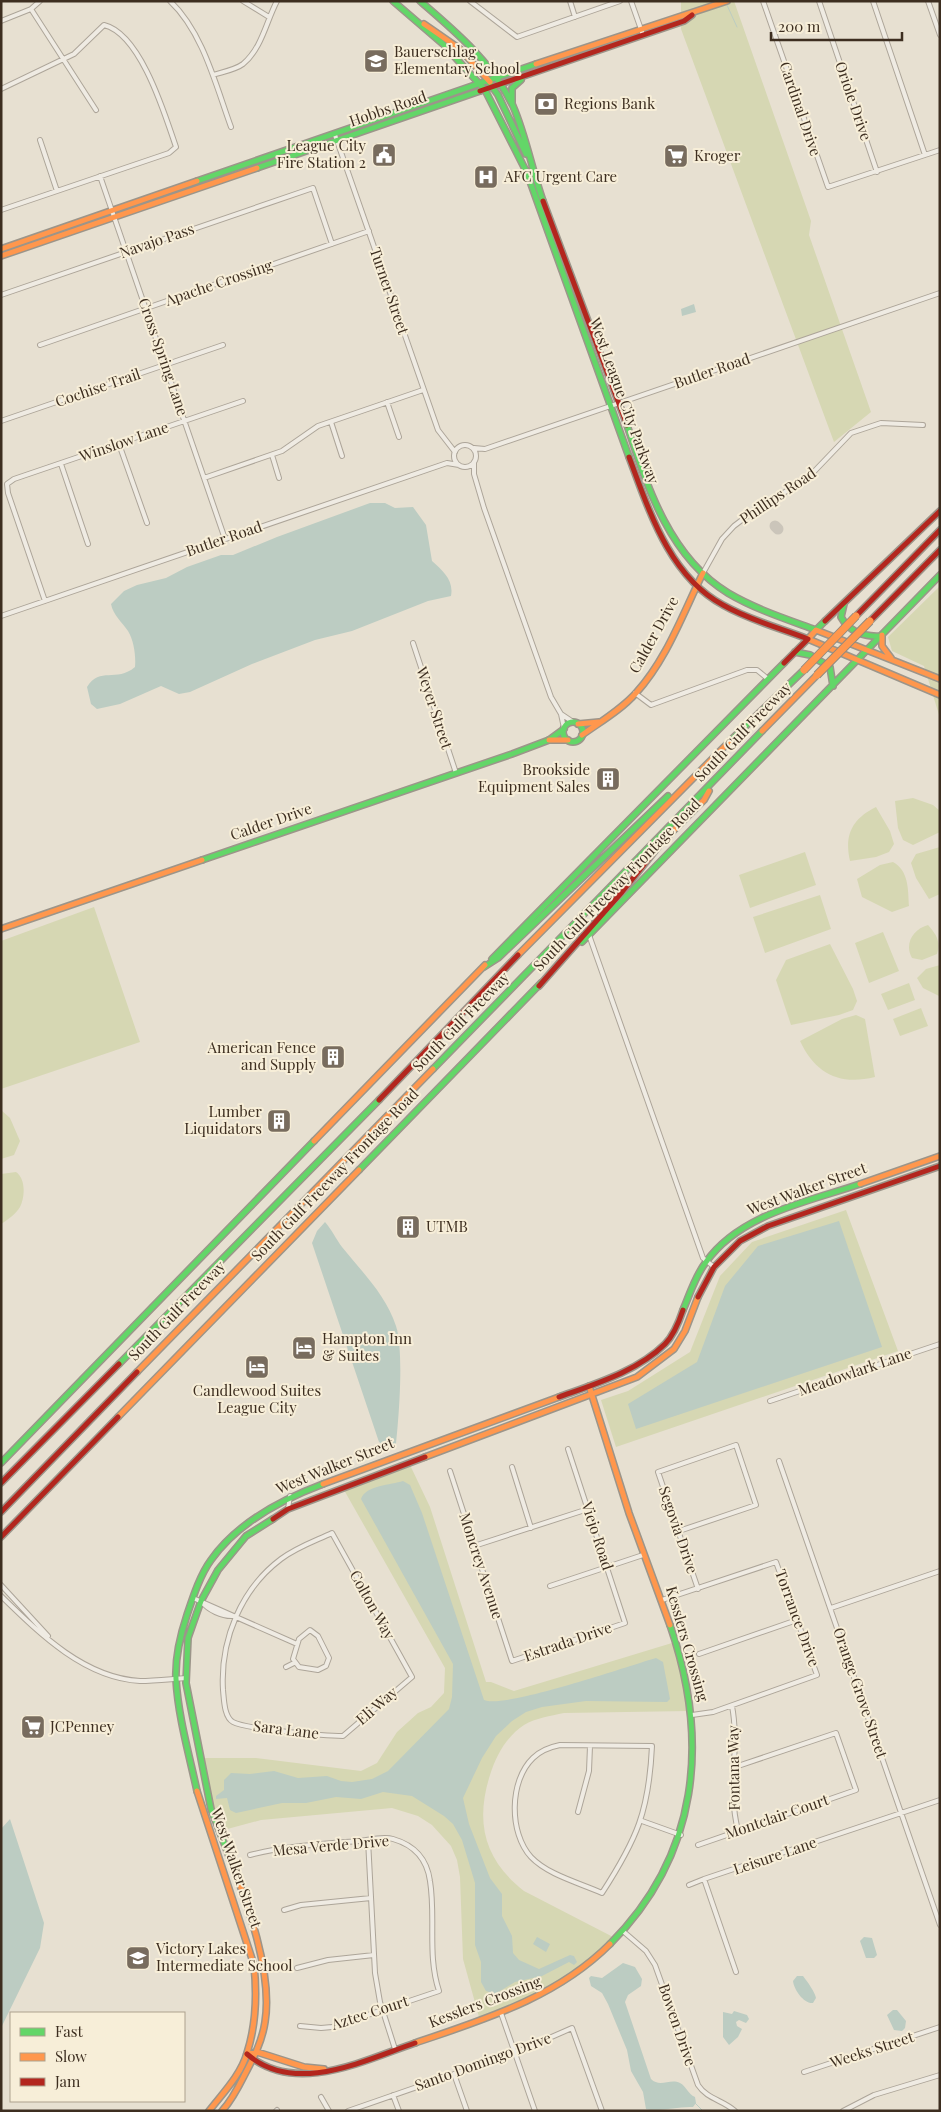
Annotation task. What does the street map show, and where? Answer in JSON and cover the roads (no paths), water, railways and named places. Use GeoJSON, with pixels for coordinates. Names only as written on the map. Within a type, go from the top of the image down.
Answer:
{"type":"FeatureCollection","features":[{"type":"Feature","properties":{"kind":"main road","name":"West League City Parkway"},"geometry":{"type":"LineString","coordinates":[[394,1],[488,80],[493,87],[556,253],[585,320]]}},
{"type":"Feature","properties":{"kind":"main road","name":"West League City Parkway"},"geometry":{"type":"LineString","coordinates":[[420,1],[464,40],[493,87],[512,103],[522,127],[535,178],[564,253],[585,320],[616,404],[652,497],[665,525],[679,547],[703,573],[732,597],[940,679]]}},
{"type":"Feature","properties":{"kind":"main road","name":"Hobbs Road"},"geometry":{"type":"LineString","coordinates":[[1,256],[114,214],[336,138],[493,87],[727,1]]}},
{"type":"Feature","properties":{"kind":"main road","name":"Hobbs Road"},"geometry":{"type":"LineString","coordinates":[[336,138],[488,80],[642,32]]}},
{"type":"Feature","properties":{"kind":"main road"},"geometry":{"type":"LineString","coordinates":[[512,103],[514,86],[527,75]]}},
{"type":"Feature","properties":{"kind":"main road"},"geometry":{"type":"LineString","coordinates":[[493,87],[524,148],[535,178]]}},
{"type":"Feature","properties":{"kind":"main road","name":"Hobbs Road"},"geometry":{"type":"LineString","coordinates":[[1,249],[114,214]]}},
{"type":"Feature","properties":{"kind":"main road"},"geometry":{"type":"LineString","coordinates":[[556,253],[564,253]]}},
{"type":"Feature","properties":{"kind":"main road","name":"West League City Parkway"},"geometry":{"type":"LineString","coordinates":[[616,404],[653,520],[667,547],[696,586],[722,605],[940,695]]}},
{"type":"Feature","properties":{"kind":"main road"},"geometry":{"type":"LineString","coordinates":[[1,1463],[484,967],[816,630],[940,511]]}},
{"type":"Feature","properties":{"kind":"main road","name":"South Gulf Freeway"},"geometry":{"type":"LineString","coordinates":[[1,1483],[413,1066],[539,933],[804,670],[940,530]]}},
{"type":"Feature","properties":{"kind":"main road","name":"South Gulf Freeway"},"geometry":{"type":"LineString","coordinates":[[1,1512],[940,550]]}},
{"type":"Feature","properties":{"kind":"main road","name":"Calder Drive"},"geometry":{"type":"LineString","coordinates":[[582,735],[635,693],[657,664],[703,573]]}},
{"type":"Feature","properties":{"kind":"main road","name":"South Gulf Freeway Frontage Road"},"geometry":{"type":"LineString","coordinates":[[1,1537],[940,575]]}},
{"type":"Feature","properties":{"kind":"main road"},"geometry":{"type":"LineString","coordinates":[[845,601],[841,617],[851,629],[872,638],[882,635],[882,646],[885,654],[894,662]]}},
{"type":"Feature","properties":{"kind":"main road"},"geometry":{"type":"LineString","coordinates":[[795,652],[810,655],[830,667],[833,686]]}},
{"type":"Feature","properties":{"kind":"main road"},"geometry":{"type":"LineString","coordinates":[[576,723],[582,729],[582,735],[578,740],[569,740],[564,736],[564,729],[576,723],[599,722]]}},
{"type":"Feature","properties":{"kind":"main road","name":"Calder Drive"},"geometry":{"type":"LineString","coordinates":[[1,929],[549,740],[564,729]]}},
{"type":"Feature","properties":{"kind":"main road"},"geometry":{"type":"LineString","coordinates":[[484,967],[498,958],[710,754],[743,729]]}},
{"type":"Feature","properties":{"kind":"main road","name":"Calder Drive"},"geometry":{"type":"LineString","coordinates":[[549,740],[569,740]]}},
{"type":"Feature","properties":{"kind":"main road"},"geometry":{"type":"LineString","coordinates":[[539,986],[622,892],[654,851],[704,800],[714,782]]}},
{"type":"Feature","properties":{"kind":"main road","name":"West Walker Street"},"geometry":{"type":"LineString","coordinates":[[209,2111],[233,2080],[247,2054],[257,1995],[254,1966],[202,1812],[182,1722],[176,1678],[178,1643],[193,1598],[212,1560],[236,1533],[290,1496],[589,1386],[645,1361],[666,1343],[677,1326],[695,1280],[706,1262],[734,1233],[750,1223],[940,1156]]}},
{"type":"Feature","properties":{"kind":"main road","name":"West Walker Street"},"geometry":{"type":"LineString","coordinates":[[222,2111],[231,2102],[257,2052],[265,2022],[266,1979],[232,1862],[211,1808],[195,1738],[186,1678],[188,1638],[201,1602],[218,1570],[246,1536],[288,1509],[592,1395],[650,1369],[674,1349],[685,1331],[703,1284],[714,1267],[740,1241],[755,1232],[940,1166]]}},
{"type":"Feature","properties":{"kind":"main road","name":"Kesslers Crossing"},"geometry":{"type":"LineString","coordinates":[[247,2054],[253,2060],[297,2074],[313,2073],[350,2065],[501,2013],[556,1988],[577,1974],[624,1932],[652,1896],[666,1873],[680,1835],[694,1765],[692,1715],[687,1685],[662,1600],[643,1555],[589,1386]]}},
{"type":"Feature","properties":{"kind":"main road","name":"Kesslers Crossing"},"geometry":{"type":"LineString","coordinates":[[247,2054],[257,2052],[304,2067],[329,2069]]}},
{"type":"Feature","properties":{"kind":"street"},"geometry":{"type":"LineString","coordinates":[[1,21],[31,9],[40,1]]}},
{"type":"Feature","properties":{"kind":"street"},"geometry":{"type":"LineString","coordinates":[[170,1],[182,15],[201,46],[231,127]]}},
{"type":"Feature","properties":{"kind":"street"},"geometry":{"type":"LineString","coordinates":[[242,1],[269,17]]}},
{"type":"Feature","properties":{"kind":"street"},"geometry":{"type":"LineString","coordinates":[[213,75],[242,65],[260,41],[277,1]]}},
{"type":"Feature","properties":{"kind":"street"},"geometry":{"type":"LineString","coordinates":[[470,1],[516,37],[620,1]]}},
{"type":"Feature","properties":{"kind":"street"},"geometry":{"type":"LineString","coordinates":[[570,1],[575,16]]}},
{"type":"Feature","properties":{"kind":"street"},"geometry":{"type":"LineString","coordinates":[[631,1],[642,32]]}},
{"type":"Feature","properties":{"kind":"street","name":"Cardinal Drive"},"geometry":{"type":"LineString","coordinates":[[763,1],[828,187],[877,172]]}},
{"type":"Feature","properties":{"kind":"street","name":"Oriole Drive"},"geometry":{"type":"LineString","coordinates":[[819,1],[877,172]]}},
{"type":"Feature","properties":{"kind":"street"},"geometry":{"type":"LineString","coordinates":[[873,1],[926,155]]}},
{"type":"Feature","properties":{"kind":"street"},"geometry":{"type":"LineString","coordinates":[[928,1],[940,35]]}},
{"type":"Feature","properties":{"kind":"street"},"geometry":{"type":"LineString","coordinates":[[31,9],[96,110]]}},
{"type":"Feature","properties":{"kind":"street"},"geometry":{"type":"LineString","coordinates":[[1,89],[16,80],[37,73],[64,60],[74,54],[104,26],[112,27],[127,41],[142,61],[176,147],[168,153],[1,210]]}},
{"type":"Feature","properties":{"kind":"street","name":"Turner Street"},"geometry":{"type":"LineString","coordinates":[[336,138],[423,390],[438,430],[454,453]]}},
{"type":"Feature","properties":{"kind":"street"},"geometry":{"type":"LineString","coordinates":[[40,140],[57,191]]}},
{"type":"Feature","properties":{"kind":"street"},"geometry":{"type":"LineString","coordinates":[[877,172],[940,150]]}},
{"type":"Feature","properties":{"kind":"street","name":"Cross Spring Lane"},"geometry":{"type":"LineString","coordinates":[[100,176],[225,539]]}},
{"type":"Feature","properties":{"kind":"street","name":"Navajo Pass"},"geometry":{"type":"LineString","coordinates":[[1,295],[313,188],[332,244]]}},
{"type":"Feature","properties":{"kind":"street","name":"Apache Crossing"},"geometry":{"type":"LineString","coordinates":[[40,345],[369,232]]}},
{"type":"Feature","properties":{"kind":"street","name":"Butler Road"},"geometry":{"type":"LineString","coordinates":[[474,448],[485,449],[940,293]]}},
{"type":"Feature","properties":{"kind":"street","name":"Cochise Trail"},"geometry":{"type":"LineString","coordinates":[[1,421],[223,345]]}},
{"type":"Feature","properties":{"kind":"street"},"geometry":{"type":"LineString","coordinates":[[204,478],[272,455],[290,446],[311,429],[423,390]]}},
{"type":"Feature","properties":{"kind":"street","name":"Winslow Lane"},"geometry":{"type":"LineString","coordinates":[[45,601],[8,494],[7,484],[14,479],[243,401]]}},
{"type":"Feature","properties":{"kind":"street"},"geometry":{"type":"LineString","coordinates":[[386,402],[399,436]]}},
{"type":"Feature","properties":{"kind":"street"},"geometry":{"type":"LineString","coordinates":[[331,422],[342,456]]}},
{"type":"Feature","properties":{"kind":"street","name":"Phillips Road"},"geometry":{"type":"LineString","coordinates":[[703,573],[722,539],[734,526],[763,504],[805,481],[850,433],[881,423],[922,424]]}},
{"type":"Feature","properties":{"kind":"street"},"geometry":{"type":"LineString","coordinates":[[119,444],[147,523]]}},
{"type":"Feature","properties":{"kind":"street"},"geometry":{"type":"LineString","coordinates":[[449,444],[460,446],[467,444],[474,448],[477,458],[466,467]]}},
{"type":"Feature","properties":{"kind":"street"},"geometry":{"type":"LineString","coordinates":[[459,465],[454,453],[460,446]]}},
{"type":"Feature","properties":{"kind":"street","name":"Butler Road"},"geometry":{"type":"LineString","coordinates":[[477,458],[485,449]]}},
{"type":"Feature","properties":{"kind":"street","name":"Butler Road"},"geometry":{"type":"LineString","coordinates":[[1,616],[447,462],[454,453]]}},
{"type":"Feature","properties":{"kind":"street"},"geometry":{"type":"LineString","coordinates":[[272,455],[279,478]]}},
{"type":"Feature","properties":{"kind":"street"},"geometry":{"type":"LineString","coordinates":[[447,462],[466,467],[474,474]]}},
{"type":"Feature","properties":{"kind":"street"},"geometry":{"type":"LineString","coordinates":[[474,462],[474,474],[551,697],[561,714],[564,729]]}},
{"type":"Feature","properties":{"kind":"street"},"geometry":{"type":"LineString","coordinates":[[61,464],[88,544]]}},
{"type":"Feature","properties":{"kind":"street","name":"Weyer Street"},"geometry":{"type":"LineString","coordinates":[[413,643],[456,773]]}},
{"type":"Feature","properties":{"kind":"street"},"geometry":{"type":"LineString","coordinates":[[635,693],[651,705],[747,670],[757,670],[768,679]]}},
{"type":"Feature","properties":{"kind":"street"},"geometry":{"type":"LineString","coordinates":[[561,714],[576,723]]}},
{"type":"Feature","properties":{"kind":"street"},"geometry":{"type":"LineString","coordinates":[[589,935],[706,1262],[714,1267]]}},
{"type":"Feature","properties":{"kind":"street","name":"Meadowlark Lane"},"geometry":{"type":"LineString","coordinates":[[770,1401],[940,1344]]}},
{"type":"Feature","properties":{"kind":"street"},"geometry":{"type":"LineString","coordinates":[[478,1427],[481,1436]]}},
{"type":"Feature","properties":{"kind":"street","name":"Segovia Drive"},"geometry":{"type":"LineString","coordinates":[[679,1531],[756,1505],[736,1447],[658,1472],[698,1589]]}},
{"type":"Feature","properties":{"kind":"street","name":"Viejo Road"},"geometry":{"type":"LineString","coordinates":[[568,1449],[625,1623]]}},
{"type":"Feature","properties":{"kind":"street","name":"Orange Grove Street"},"geometry":{"type":"LineString","coordinates":[[779,1461],[940,1925]]}},
{"type":"Feature","properties":{"kind":"street"},"geometry":{"type":"LineString","coordinates":[[512,1467],[531,1528]]}},
{"type":"Feature","properties":{"kind":"street","name":"Moncrey Avenue"},"geometry":{"type":"LineString","coordinates":[[450,1471],[512,1661]]}},
{"type":"Feature","properties":{"kind":"street"},"geometry":{"type":"LineString","coordinates":[[288,1509],[290,1496]]}},
{"type":"Feature","properties":{"kind":"street"},"geometry":{"type":"LineString","coordinates":[[474,1546],[588,1509]]}},
{"type":"Feature","properties":{"kind":"street","name":"Colton Way"},"geometry":{"type":"LineString","coordinates":[[235,1616],[250,1591],[266,1572],[301,1547],[332,1533],[412,1677]]}},
{"type":"Feature","properties":{"kind":"street"},"geometry":{"type":"LineString","coordinates":[[550,1586],[643,1555]]}},
{"type":"Feature","properties":{"kind":"street","name":"Torrance Drive"},"geometry":{"type":"LineString","coordinates":[[698,1589],[776,1562],[817,1675],[732,1706]]}},
{"type":"Feature","properties":{"kind":"street"},"geometry":{"type":"LineString","coordinates":[[831,1608],[940,1571]]}},
{"type":"Feature","properties":{"kind":"street"},"geometry":{"type":"LineString","coordinates":[[1,1585],[22,1605],[49,1638],[77,1660],[102,1673],[140,1681],[186,1678]]}},
{"type":"Feature","properties":{"kind":"street"},"geometry":{"type":"LineString","coordinates":[[662,1600],[698,1589]]}},
{"type":"Feature","properties":{"kind":"street"},"geometry":{"type":"LineString","coordinates":[[1,1596],[40,1634],[49,1638]]}},
{"type":"Feature","properties":{"kind":"street"},"geometry":{"type":"LineString","coordinates":[[193,1598],[297,1644]]}},
{"type":"Feature","properties":{"kind":"street","name":"Sara Lane"},"geometry":{"type":"LineString","coordinates":[[235,1616],[224,1667],[224,1699],[230,1721],[254,1727],[343,1736]]}},
{"type":"Feature","properties":{"kind":"street"},"geometry":{"type":"LineString","coordinates":[[699,1654],[797,1620]]}},
{"type":"Feature","properties":{"kind":"street","name":"Estrada Drive"},"geometry":{"type":"LineString","coordinates":[[512,1661],[625,1623]]}},
{"type":"Feature","properties":{"kind":"street"},"geometry":{"type":"LineString","coordinates":[[310,1624],[310,1630]]}},
{"type":"Feature","properties":{"kind":"street"},"geometry":{"type":"LineString","coordinates":[[294,1663],[299,1639],[310,1630]]}},
{"type":"Feature","properties":{"kind":"street"},"geometry":{"type":"LineString","coordinates":[[294,1663],[300,1667],[318,1670],[329,1662],[324,1644],[310,1630]]}},
{"type":"Feature","properties":{"kind":"street"},"geometry":{"type":"LineString","coordinates":[[286,1667],[294,1663]]}},
{"type":"Feature","properties":{"kind":"street","name":"Eli Way"},"geometry":{"type":"LineString","coordinates":[[343,1736],[412,1677]]}},
{"type":"Feature","properties":{"kind":"street"},"geometry":{"type":"LineString","coordinates":[[692,1715],[732,1706]]}},
{"type":"Feature","properties":{"kind":"street","name":"Fontana Way"},"geometry":{"type":"LineString","coordinates":[[732,1706],[735,1767],[733,1808],[738,1830]]}},
{"type":"Feature","properties":{"kind":"street","name":"Montclair Court"},"geometry":{"type":"LineString","coordinates":[[698,1845],[856,1790],[836,1733],[735,1767]]}},
{"type":"Feature","properties":{"kind":"street"},"geometry":{"type":"LineString","coordinates":[[560,1745],[590,1746],[652,1746],[651,1773],[642,1821],[627,1855],[602,1893],[540,1864],[523,1846],[515,1822],[514,1810],[519,1785],[528,1764],[533,1758],[541,1752],[560,1745]]}},
{"type":"Feature","properties":{"kind":"street"},"geometry":{"type":"LineString","coordinates":[[578,1812],[589,1771],[590,1746]]}},
{"type":"Feature","properties":{"kind":"street","name":"Leisure Lane"},"geometry":{"type":"LineString","coordinates":[[689,1885],[940,1800]]}},
{"type":"Feature","properties":{"kind":"street"},"geometry":{"type":"LineString","coordinates":[[642,1821],[680,1835]]}},
{"type":"Feature","properties":{"kind":"street","name":"Mesa Verde Drive"},"geometry":{"type":"LineString","coordinates":[[250,1855],[275,1848],[391,1838],[411,1847],[424,1859],[430,1881],[431,1948],[439,1991]]}},
{"type":"Feature","properties":{"kind":"street"},"geometry":{"type":"LineString","coordinates":[[368,1840],[375,1973],[382,2010],[395,2049]]}},
{"type":"Feature","properties":{"kind":"street"},"geometry":{"type":"LineString","coordinates":[[704,1880],[736,1972]]}},
{"type":"Feature","properties":{"kind":"street"},"geometry":{"type":"LineString","coordinates":[[284,1910],[301,1905],[371,1898]]}},
{"type":"Feature","properties":{"kind":"street","name":"Bowen Drive"},"geometry":{"type":"LineString","coordinates":[[624,1932],[646,1951],[655,1965],[698,2085],[709,2097],[729,2105],[735,2111]]}},
{"type":"Feature","properties":{"kind":"street"},"geometry":{"type":"LineString","coordinates":[[297,1968],[328,1960],[374,1955]]}},
{"type":"Feature","properties":{"kind":"street","name":"Aztec Court"},"geometry":{"type":"LineString","coordinates":[[300,2026],[332,2027],[439,1991]]}},
{"type":"Feature","properties":{"kind":"street"},"geometry":{"type":"LineString","coordinates":[[501,2013],[535,2111]]}},
{"type":"Feature","properties":{"kind":"street","name":"Weeks Street"},"geometry":{"type":"LineString","coordinates":[[804,2072],[940,2027]]}},
{"type":"Feature","properties":{"kind":"street","name":"Santo Domingo Drive"},"geometry":{"type":"LineString","coordinates":[[348,2111],[515,2053],[572,2028],[602,2111]]}},
{"type":"Feature","properties":{"kind":"street"},"geometry":{"type":"LineString","coordinates":[[454,2074],[467,2111]]}},
{"type":"Feature","properties":{"kind":"street"},"geometry":{"type":"LineString","coordinates":[[843,2111],[874,2095],[940,2075]]}},
{"type":"Feature","properties":{"kind":"street"},"geometry":{"type":"LineString","coordinates":[[393,2095],[399,2111]]}},
{"type":"Feature","properties":{"kind":"street"},"geometry":{"type":"LineString","coordinates":[[321,2097],[329,2111]]}},
{"type":"Feature","properties":{"kind":"waterway"},"geometry":{"type":"LineString","coordinates":[[726,3],[737,27]]}},
{"type":"Feature","properties":{"kind":"waterway"},"geometry":{"type":"LineString","coordinates":[[695,2103],[703,2111]]}},
{"type":"Feature","properties":{"kind":"place","name":"Bauerschlag Elementary School"},"geometry":{"type":"Point","coordinates":[376,61]}},
{"type":"Feature","properties":{"kind":"place","name":"Regions Bank"},"geometry":{"type":"Point","coordinates":[546,104]}},
{"type":"Feature","properties":{"kind":"place","name":"League City Fire Station 2"},"geometry":{"type":"Point","coordinates":[384,155]}},
{"type":"Feature","properties":{"kind":"place","name":"Kroger"},"geometry":{"type":"Point","coordinates":[676,156]}},
{"type":"Feature","properties":{"kind":"place","name":"AFC Urgent Care"},"geometry":{"type":"Point","coordinates":[486,177]}},
{"type":"Feature","properties":{"kind":"place","name":"Brookside Equipment Sales"},"geometry":{"type":"Point","coordinates":[608,779]}},
{"type":"Feature","properties":{"kind":"place","name":"American Fence and Supply"},"geometry":{"type":"Point","coordinates":[333,1057]}},
{"type":"Feature","properties":{"kind":"place","name":"Lumber Liquidators"},"geometry":{"type":"Point","coordinates":[279,1121]}},
{"type":"Feature","properties":{"kind":"place","name":"UTMB"},"geometry":{"type":"Point","coordinates":[408,1227]}},
{"type":"Feature","properties":{"kind":"place","name":"Hampton Inn & Suites"},"geometry":{"type":"Point","coordinates":[304,1348]}},
{"type":"Feature","properties":{"kind":"place","name":"Candlewood Suites League City"},"geometry":{"type":"Point","coordinates":[257,1367]}},
{"type":"Feature","properties":{"kind":"place","name":"JCPenney"},"geometry":{"type":"Point","coordinates":[33,1727]}},
{"type":"Feature","properties":{"kind":"place","name":"Victory Lakes Intermediate School"},"geometry":{"type":"Point","coordinates":[138,1958]}}]}
